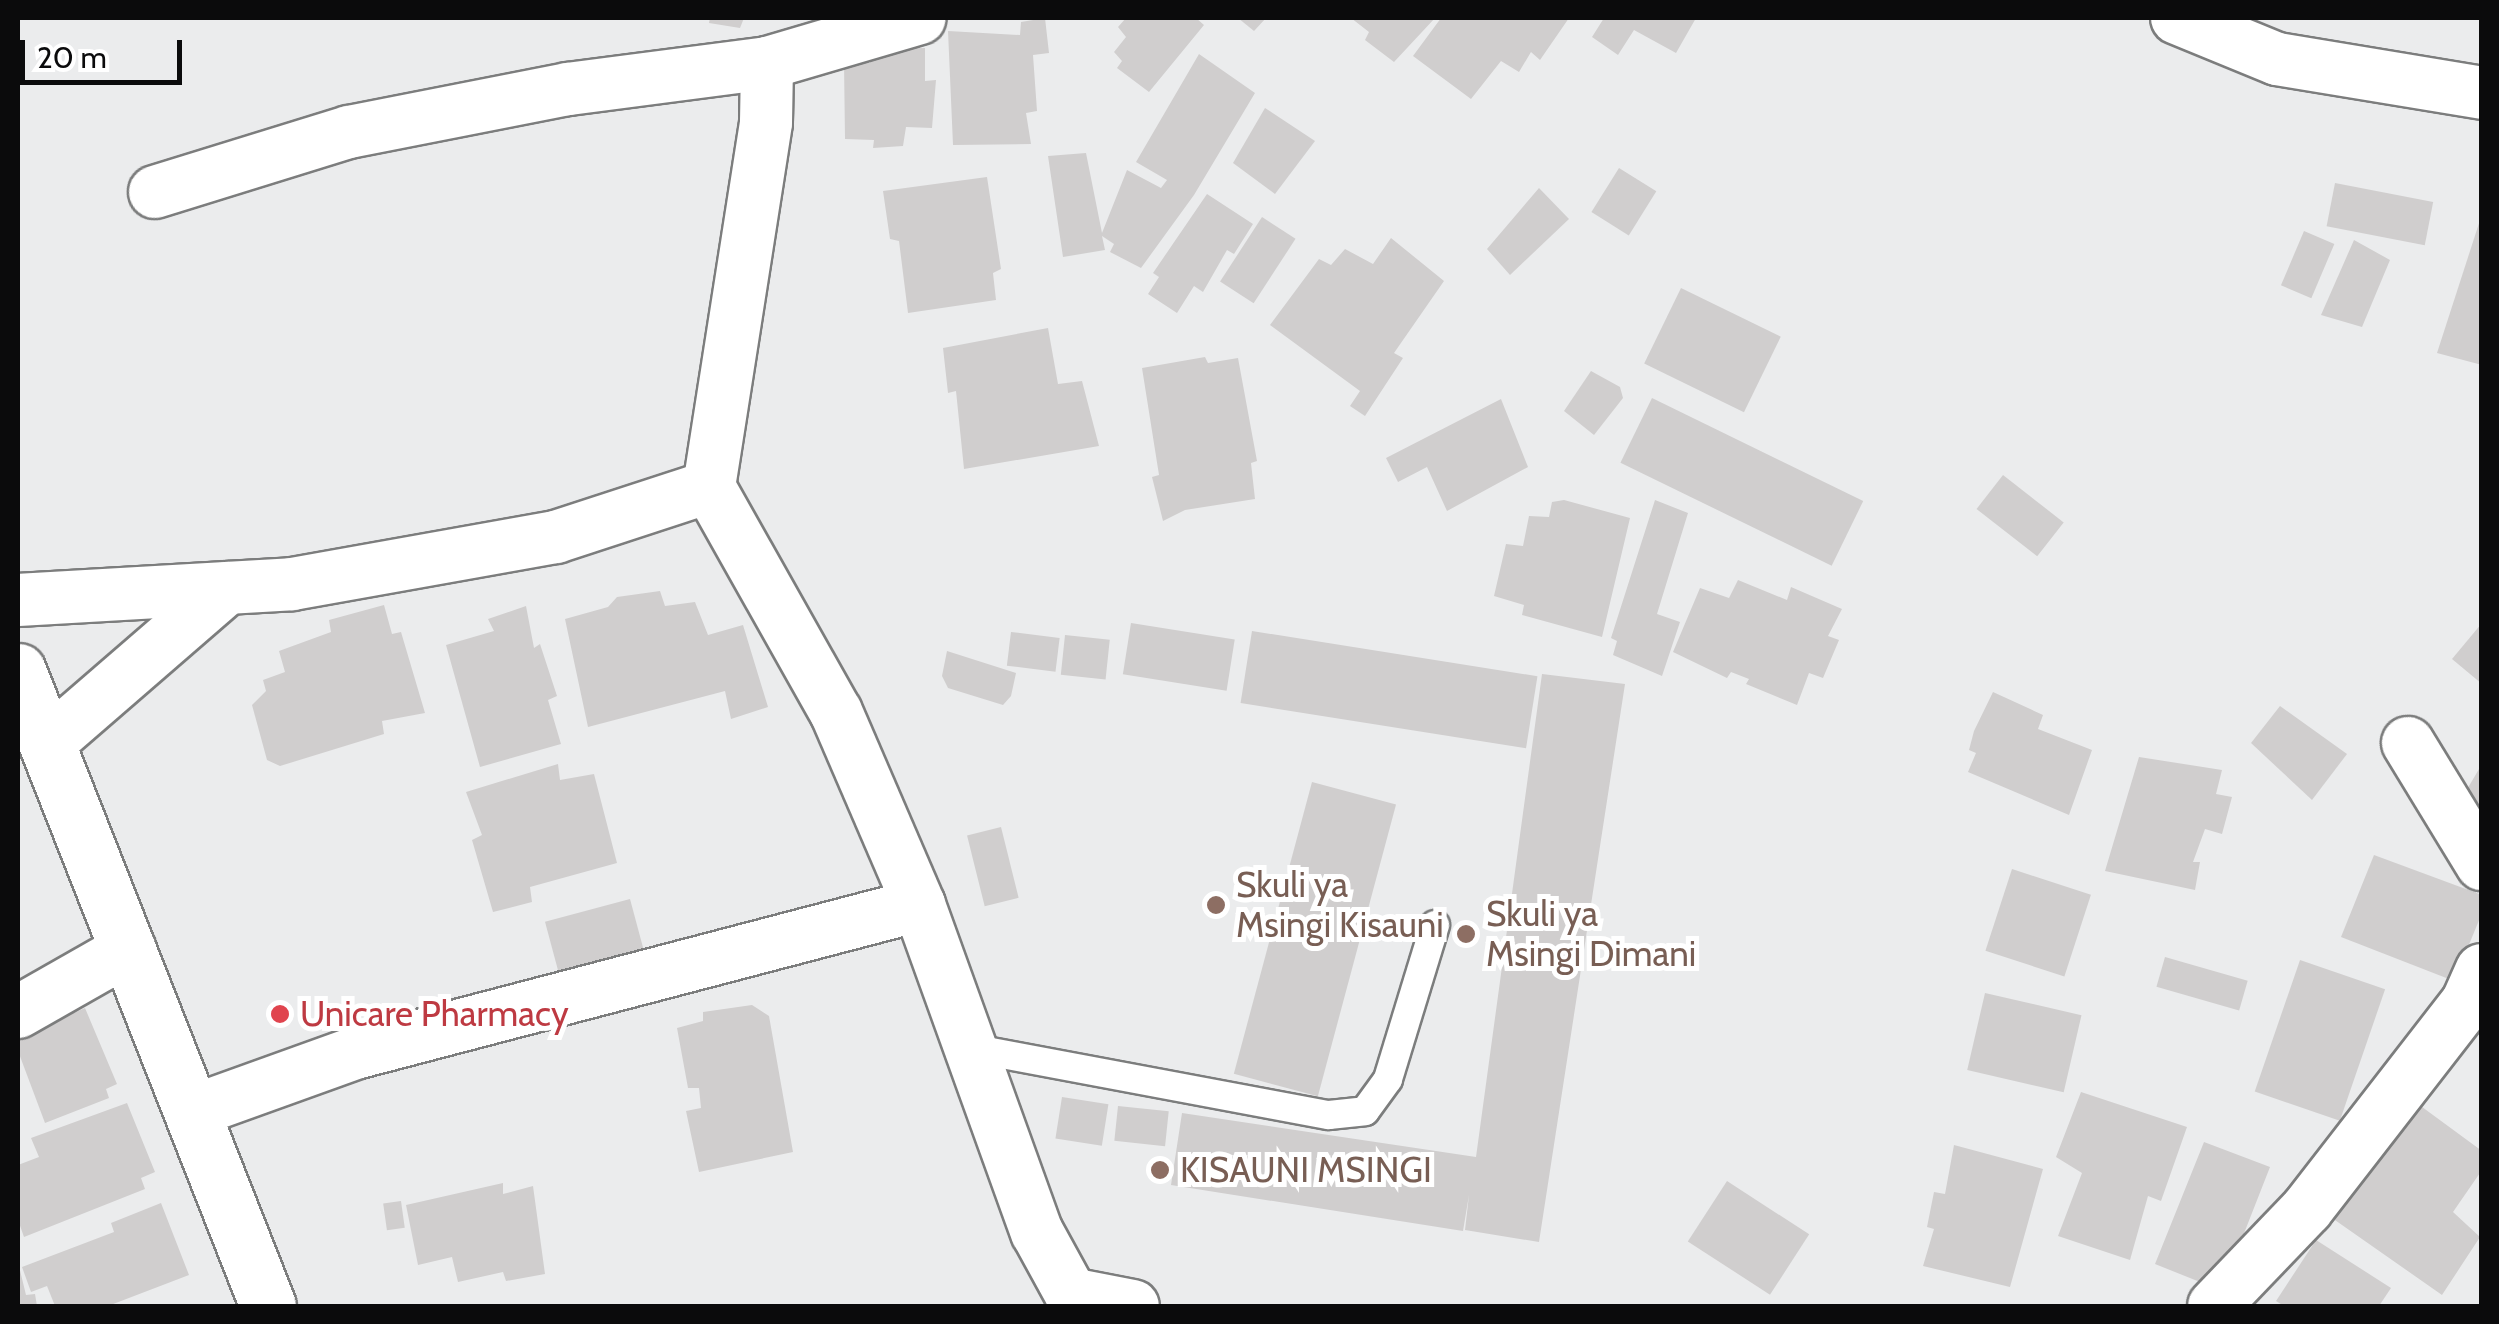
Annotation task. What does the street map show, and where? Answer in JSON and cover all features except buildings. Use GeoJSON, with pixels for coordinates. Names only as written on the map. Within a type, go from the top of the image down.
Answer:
{"type":"FeatureCollection","features":[{"type":"Feature","properties":{"kind":"main road"},"geometry":{"type":"LineString","coordinates":[[18,672],[268,1306]]}},
{"type":"Feature","properties":{"kind":"street"},"geometry":{"type":"LineString","coordinates":[[155,192],[349,132],[586,86],[767,64],[920,18]]}},
{"type":"Feature","properties":{"kind":"street"},"geometry":{"type":"LineString","coordinates":[[2177,18],[2276,59],[2482,93]]}},
{"type":"Feature","properties":{"kind":"street"},"geometry":{"type":"LineString","coordinates":[[767,64],[766,122],[709,488],[836,712],[919,905],[1036,1232],[1074,1300],[1133,1306]]}},
{"type":"Feature","properties":{"kind":"street"},"geometry":{"type":"LineString","coordinates":[[18,600],[292,584],[556,537],[709,488]]}},
{"type":"Feature","properties":{"kind":"street"},"geometry":{"type":"LineString","coordinates":[[47,744],[227,588]]}},
{"type":"Feature","properties":{"kind":"street"},"geometry":{"type":"LineString","coordinates":[[2408,743],[2482,864]]}},
{"type":"Feature","properties":{"kind":"street"},"geometry":{"type":"LineString","coordinates":[[194,1111],[354,1053],[919,905]]}},
{"type":"Feature","properties":{"kind":"street"},"geometry":{"type":"LineString","coordinates":[[18,1012],[129,949]]}},
{"type":"Feature","properties":{"kind":"street"},"geometry":{"type":"LineString","coordinates":[[2214,1306],[2308,1210],[2477,993]]}},
{"type":"Feature","properties":{"kind":"lane"},"geometry":{"type":"LineString","coordinates":[[970,1048],[1329,1115],[1365,1111],[1388,1079],[1435,924]]}},
{"type":"Feature","properties":{"kind":"place","name":"Skuli ya Msingi Kisauni"},"geometry":{"type":"Point","coordinates":[1216,905]}},
{"type":"Feature","properties":{"kind":"place","name":"Skuli ya Msingi Dimani"},"geometry":{"type":"Point","coordinates":[1466,934]}},
{"type":"Feature","properties":{"kind":"place","name":"Unicare Pharmacy"},"geometry":{"type":"Point","coordinates":[280,1014]}},
{"type":"Feature","properties":{"kind":"place","name":"KISAUNI MSINGI"},"geometry":{"type":"Point","coordinates":[1160,1170]}}]}
